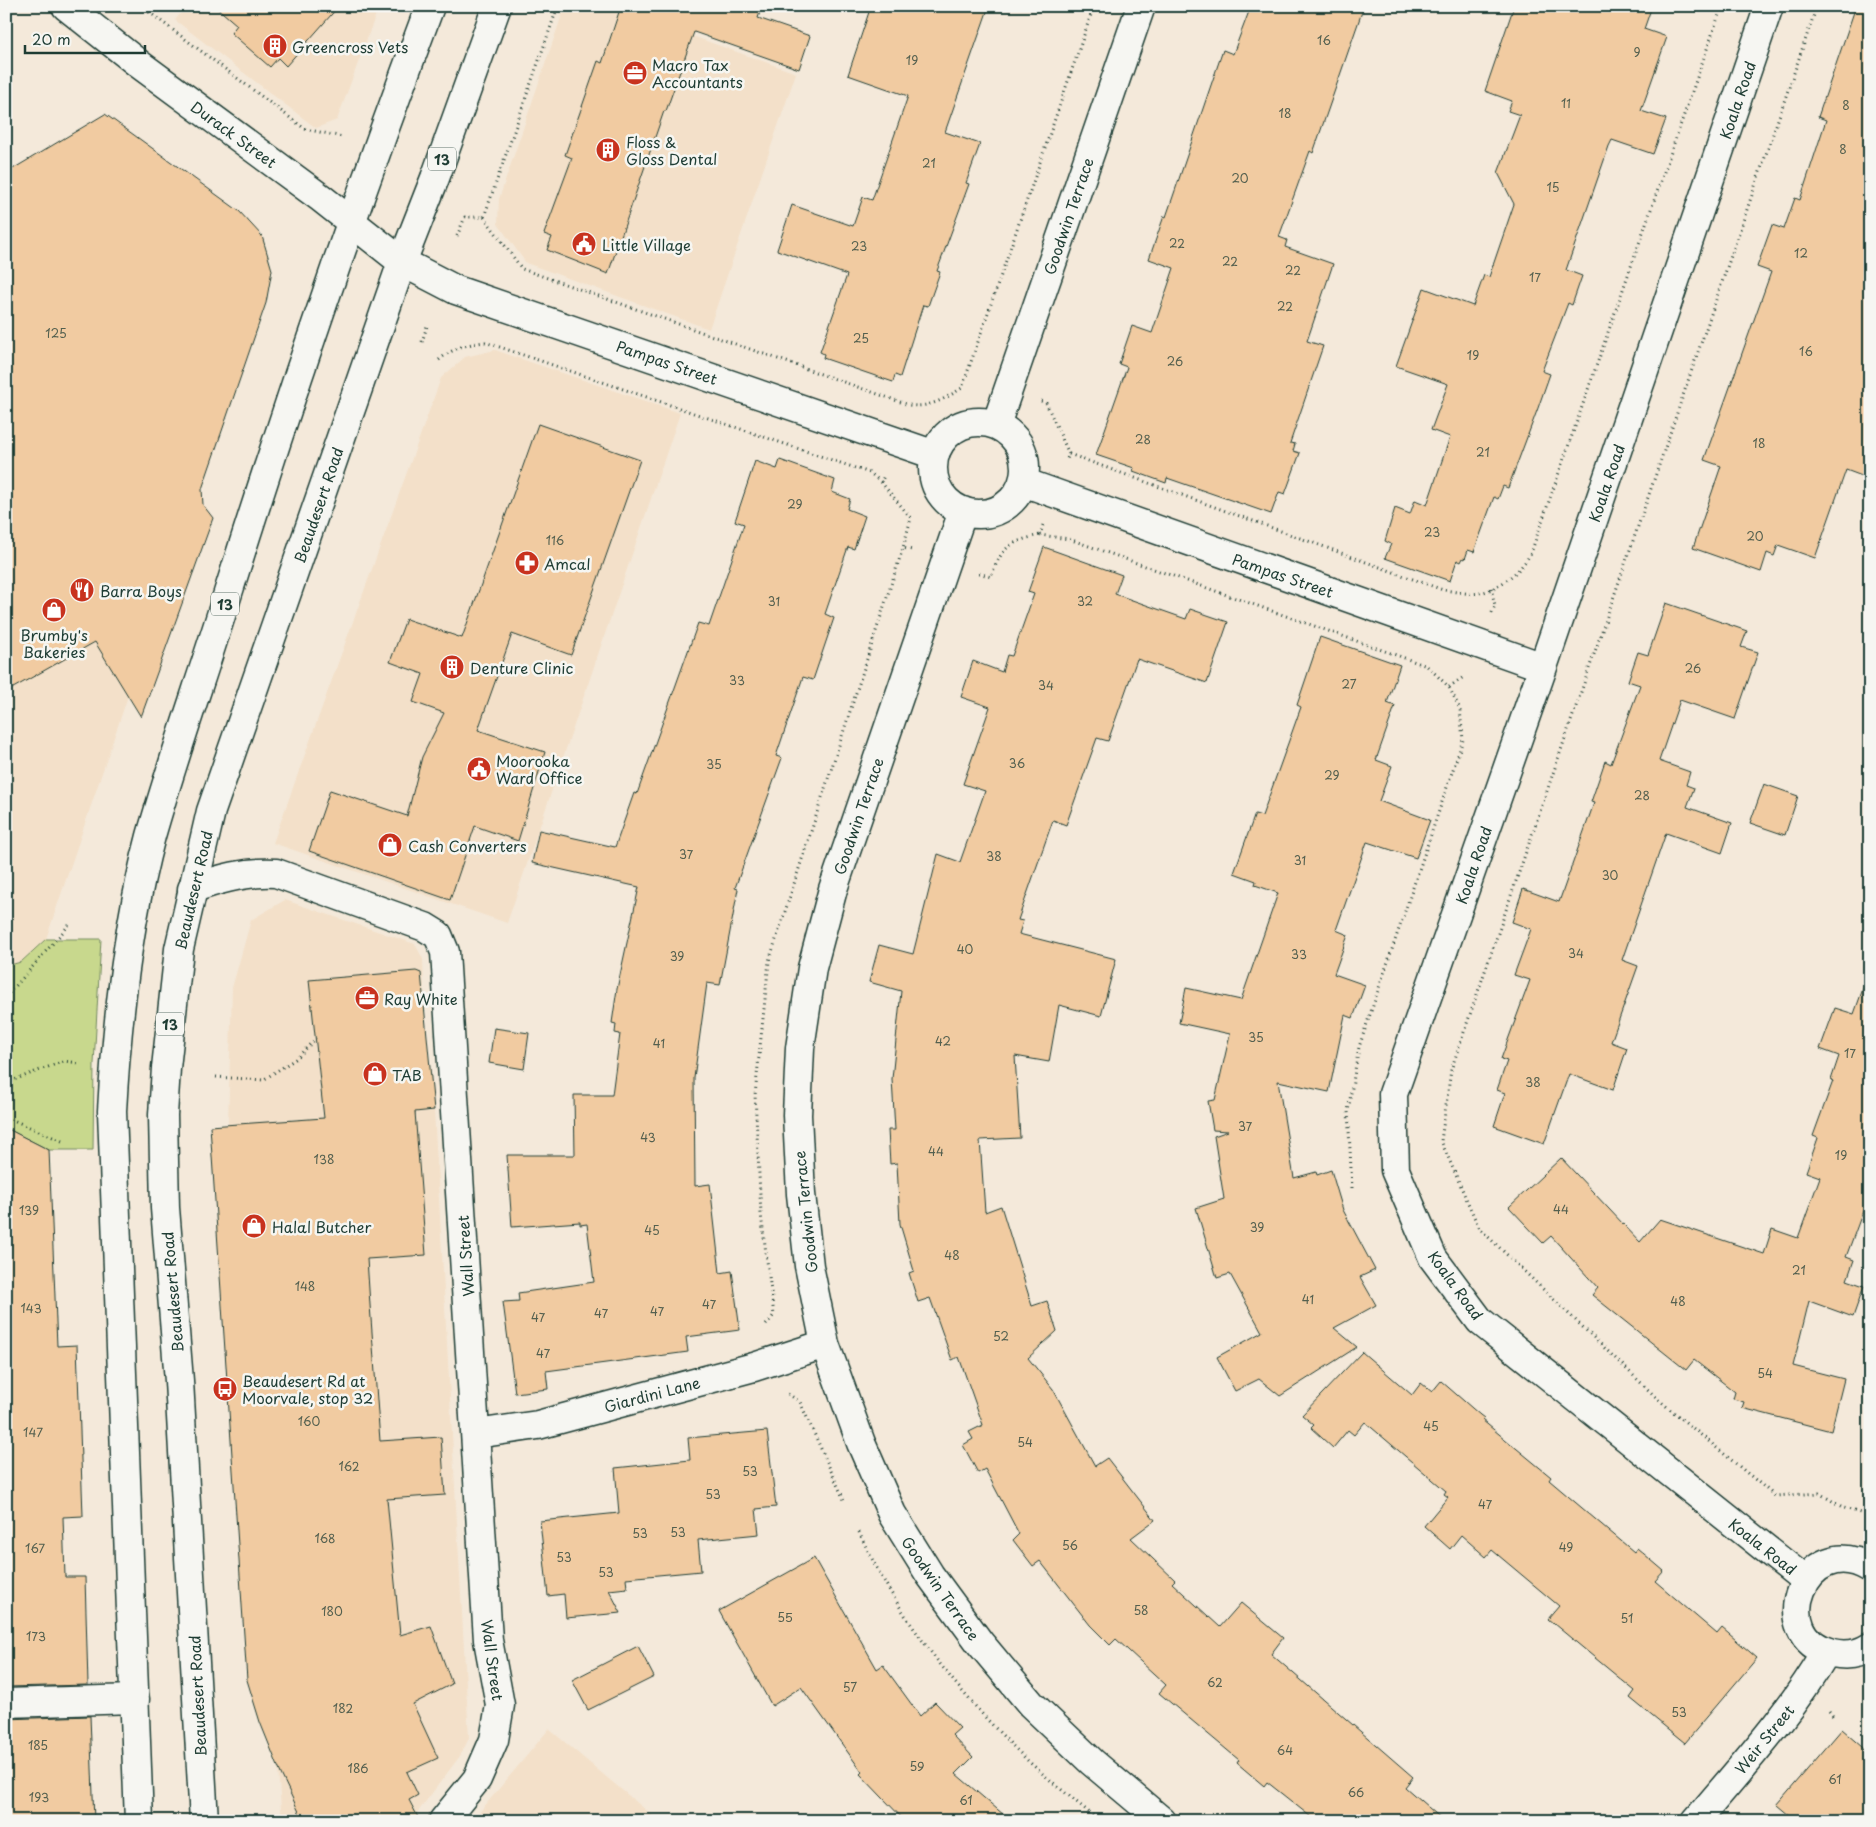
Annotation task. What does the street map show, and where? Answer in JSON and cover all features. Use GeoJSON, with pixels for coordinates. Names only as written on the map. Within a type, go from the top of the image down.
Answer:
{"type":"FeatureCollection","features":[{"type":"Feature","properties":{"kind":"main road","name":"Durack Street"},"geometry":{"type":"LineString","coordinates":[[66,6],[139,64],[402,262]]}},
{"type":"Feature","properties":{"kind":"main road","name":"13"},"geometry":{"type":"LineString","coordinates":[[139,1821],[112,1111],[120,1001],[132,919],[151,837],[244,544],[350,221],[430,6]]}},
{"type":"Feature","properties":{"kind":"main road","name":"Beaudesert Road"},"geometry":{"type":"LineString","coordinates":[[204,1821],[179,1391],[165,1208],[164,1115],[167,1049],[179,948],[211,812],[402,262],[436,178],[497,6]]}},
{"type":"Feature","properties":{"kind":"main road","name":"Goodwin Terrace"},"geometry":{"type":"LineString","coordinates":[[996,425],[1140,6]]}},
{"type":"Feature","properties":{"kind":"main road","name":"Koala Road"},"geometry":{"type":"LineString","coordinates":[[1769,6],[1543,667],[1392,1094],[1395,1170],[1433,1258],[1480,1321],[1805,1580]]}},
{"type":"Feature","properties":{"kind":"main road","name":"Pampas Street"},"geometry":{"type":"LineString","coordinates":[[402,262],[456,290],[935,455]]}},
{"type":"Feature","properties":{"kind":"main road"},"geometry":{"type":"LineString","coordinates":[[981,422],[996,425],[1008,432],[1017,442],[1024,455],[1025,469],[1023,482],[1016,496],[1005,506],[992,512],[978,513],[963,510],[942,494],[935,482],[933,468],[935,455],[942,441],[953,430],[966,424],[981,422]]}},
{"type":"Feature","properties":{"kind":"main road","name":"Pampas Street"},"geometry":{"type":"LineString","coordinates":[[1023,482],[1543,667]]}},
{"type":"Feature","properties":{"kind":"main road","name":"Goodwin Terrace"},"geometry":{"type":"LineString","coordinates":[[963,510],[833,889],[812,968],[800,1048],[797,1115],[801,1194],[808,1257],[825,1344],[861,1443],[892,1514],[930,1575],[980,1643],[1032,1704],[1092,1762],[1162,1821]]}},
{"type":"Feature","properties":{"kind":"main road","name":"Wall Street"},"geometry":{"type":"LineString","coordinates":[[192,889],[214,881],[256,872],[276,873],[426,926],[438,935],[445,952],[488,1640],[500,1705],[494,1740],[486,1762],[477,1779],[443,1821]]}},
{"type":"Feature","properties":{"kind":"main road","name":"Giardini Lane"},"geometry":{"type":"LineString","coordinates":[[476,1434],[538,1425],[754,1367],[825,1344]]}},
{"type":"Feature","properties":{"kind":"main road"},"geometry":{"type":"LineString","coordinates":[[1869,1566],[1841,1560],[1816,1569],[1805,1580],[1799,1592],[1796,1606],[1798,1620],[1804,1633],[1814,1644],[1826,1652],[1852,1654],[1870,1647]]}},
{"type":"Feature","properties":{"kind":"main road","name":"Weir Street"},"geometry":{"type":"LineString","coordinates":[[1696,1821],[1767,1738],[1805,1687],[1826,1652]]}},
{"type":"Feature","properties":{"kind":"main road"},"geometry":{"type":"LineString","coordinates":[[6,1703],[135,1699]]}},
{"type":"Feature","properties":{"kind":"path"},"geometry":{"type":"LineString","coordinates":[[141,6],[306,129],[344,137]]}},
{"type":"Feature","properties":{"kind":"path"},"geometry":{"type":"LineString","coordinates":[[484,217],[558,6]]}},
{"type":"Feature","properties":{"kind":"path"},"geometry":{"type":"LineString","coordinates":[[484,217],[522,269],[909,405],[916,406],[938,402],[962,388],[1094,6]]}},
{"type":"Feature","properties":{"kind":"path"},"geometry":{"type":"LineString","coordinates":[[1069,454],[1443,590],[1478,594],[1508,579],[1529,558],[1532,550],[1722,6]]}},
{"type":"Feature","properties":{"kind":"path"},"geometry":{"type":"LineString","coordinates":[[1817,6],[1451,1070],[1441,1141],[1479,1228],[1660,1401],[1775,1496],[1818,1493],[1844,1508],[1870,1516]]}},
{"type":"Feature","properties":{"kind":"path"},"geometry":{"type":"LineString","coordinates":[[457,236],[465,216],[484,217]]}},
{"type":"Feature","properties":{"kind":"path"},"geometry":{"type":"LineString","coordinates":[[422,342],[427,326]]}},
{"type":"Feature","properties":{"kind":"path"},"geometry":{"type":"LineString","coordinates":[[439,360],[448,352],[467,344],[485,342],[870,473],[881,482],[911,518],[903,548],[769,961],[755,1095],[762,1214],[774,1314],[762,1330]]}},
{"type":"Feature","properties":{"kind":"path"},"geometry":{"type":"LineString","coordinates":[[1035,398],[1046,404],[1069,454],[1063,470]]}},
{"type":"Feature","properties":{"kind":"path"},"geometry":{"type":"LineString","coordinates":[[881,482],[888,468]]}},
{"type":"Feature","properties":{"kind":"path"},"geometry":{"type":"LineString","coordinates":[[1040,535],[1044,521]]}},
{"type":"Feature","properties":{"kind":"path"},"geometry":{"type":"LineString","coordinates":[[972,571],[991,577],[997,559],[1014,541],[1040,535],[1069,539],[1427,666],[1449,687],[1460,709],[1463,740],[1359,1047],[1348,1111],[1352,1188]]}},
{"type":"Feature","properties":{"kind":"path"},"geometry":{"type":"LineString","coordinates":[[903,548],[920,552]]}},
{"type":"Feature","properties":{"kind":"path"},"geometry":{"type":"LineString","coordinates":[[1492,588],[1495,605]]}},
{"type":"Feature","properties":{"kind":"path"},"geometry":{"type":"LineString","coordinates":[[1449,687],[1464,679]]}},
{"type":"Feature","properties":{"kind":"path"},"geometry":{"type":"LineString","coordinates":[[6,996],[69,925]]}},
{"type":"Feature","properties":{"kind":"path"},"geometry":{"type":"LineString","coordinates":[[216,1077],[263,1080],[297,1058],[316,1038]]}},
{"type":"Feature","properties":{"kind":"path"},"geometry":{"type":"LineString","coordinates":[[6,1083],[64,1061],[84,1063]]}},
{"type":"Feature","properties":{"kind":"path"},"geometry":{"type":"LineString","coordinates":[[6,1117],[62,1141]]}},
{"type":"Feature","properties":{"kind":"path"},"geometry":{"type":"LineString","coordinates":[[779,1391],[788,1394],[800,1402],[848,1508]]}},
{"type":"Feature","properties":{"kind":"path"},"geometry":{"type":"LineString","coordinates":[[856,1526],[891,1593],[956,1685],[1024,1756],[1099,1821]]}},
{"type":"Feature","properties":{"kind":"shaded area"},"geometry":{"type":"Polygon","coordinates":[[[187,6],[379,6],[337,120],[316,128],[175,20],[187,6]]]}},
{"type":"Feature","properties":{"kind":"shaded area"},"geometry":{"type":"Polygon","coordinates":[[[565,6],[608,6],[796,73],[709,329],[526,263],[498,224],[499,199],[565,6]]]}},
{"type":"Feature","properties":{"kind":"shaded area"},"geometry":{"type":"Polygon","coordinates":[[[6,158],[200,497],[128,696],[46,939],[21,962],[6,966],[6,158]]]}},
{"type":"Feature","properties":{"kind":"shaded area"},"geometry":{"type":"Polygon","coordinates":[[[495,350],[680,413],[507,923],[273,843],[441,378],[465,357],[495,350]]]}},
{"type":"Feature","properties":{"kind":"shaded area"},"geometry":{"type":"Polygon","coordinates":[[[285,900],[415,944],[423,959],[425,1015],[434,1110],[469,1738],[460,1756],[411,1821],[282,1821],[228,1125],[232,988],[251,920],[285,900]]]}},
{"type":"Feature","properties":{"kind":"shaded area"},"geometry":{"type":"Polygon","coordinates":[[[549,1729],[659,1821],[472,1821],[549,1729]]]}},
{"type":"Feature","properties":{"kind":"green space"},"geometry":{"type":"Polygon","coordinates":[[[46,939],[101,939],[94,1064],[93,1150],[49,1150],[6,1128],[6,966],[21,962],[46,939]]]}},
{"type":"Feature","properties":{"kind":"building","name":"Greencross Vets"},"geometry":{"type":"Polygon","coordinates":[[[215,6],[339,6],[286,66],[278,58],[270,67],[231,33],[237,25],[215,6]]]}},
{"type":"Feature","properties":{"kind":"building"},"geometry":{"type":"Polygon","coordinates":[[[621,6],[762,6],[758,18],[810,36],[799,69],[694,32],[666,111],[664,111],[608,274],[547,250],[552,237],[544,234],[572,158],[565,155],[598,61],[602,63],[621,6]]]}},
{"type":"Feature","properties":{"kind":"building"},"geometry":{"type":"Polygon","coordinates":[[[871,6],[989,6],[945,132],[980,144],[966,183],[969,184],[937,271],[940,272],[928,306],[923,305],[900,377],[895,375],[893,382],[823,358],[824,354],[820,352],[847,275],[777,250],[792,205],[853,226],[863,197],[872,200],[908,96],[848,75],[871,6]]]}},
{"type":"Feature","properties":{"kind":"building"},"geometry":{"type":"Polygon","coordinates":[[[1251,6],[1364,6],[1313,153],[1310,151],[1279,237],[1287,240],[1285,247],[1333,264],[1307,341],[1323,346],[1290,443],[1295,444],[1293,451],[1300,453],[1285,494],[1279,492],[1271,514],[1167,478],[1166,483],[1133,471],[1134,468],[1096,455],[1127,367],[1119,364],[1132,326],[1152,333],[1174,268],[1149,259],[1164,216],[1166,217],[1223,50],[1233,54],[1251,6]]]}},
{"type":"Feature","properties":{"kind":"building"},"geometry":{"type":"Polygon","coordinates":[[[1514,6],[1652,6],[1644,29],[1667,37],[1641,111],[1666,119],[1653,154],[1612,140],[1609,146],[1566,270],[1582,276],[1572,305],[1568,303],[1542,371],[1550,374],[1538,408],[1508,488],[1503,486],[1498,499],[1494,497],[1474,552],[1468,550],[1465,559],[1463,558],[1461,562],[1457,560],[1450,581],[1385,558],[1391,544],[1385,541],[1395,508],[1410,514],[1415,500],[1427,505],[1450,437],[1431,430],[1448,384],[1396,366],[1424,288],[1473,306],[1484,275],[1489,277],[1514,204],[1498,173],[1520,115],[1508,111],[1512,101],[1485,91],[1514,6]]]}},
{"type":"Feature","properties":{"kind":"building"},"geometry":{"type":"Polygon","coordinates":[[[1856,6],[1870,6],[1870,479],[1846,470],[1815,558],[1778,545],[1774,556],[1767,553],[1761,572],[1693,548],[1721,466],[1704,460],[1771,272],[1757,267],[1772,225],[1784,229],[1795,198],[1800,200],[1826,120],[1818,117],[1856,6]]]}},
{"type":"Feature","properties":{"kind":"building"},"geometry":{"type":"Polygon","coordinates":[[[105,114],[239,211],[262,236],[272,270],[266,303],[202,489],[203,505],[213,518],[141,717],[95,642],[6,692],[6,173],[105,114]]]}},
{"type":"Feature","properties":{"kind":"building"},"geometry":{"type":"Polygon","coordinates":[[[538,424],[640,460],[571,655],[512,634],[478,730],[545,752],[518,841],[475,826],[450,900],[309,851],[330,790],[407,816],[422,757],[444,713],[413,702],[423,674],[390,662],[406,619],[462,638],[538,424]]]}},
{"type":"Feature","properties":{"kind":"building"},"geometry":{"type":"Polygon","coordinates":[[[780,460],[835,480],[832,492],[850,499],[847,509],[865,516],[854,549],[848,547],[825,614],[834,618],[813,680],[803,677],[776,756],[782,758],[735,888],[738,889],[720,985],[707,983],[694,1078],[695,1186],[710,1184],[720,1273],[732,1271],[740,1330],[686,1337],[688,1352],[546,1371],[548,1389],[515,1393],[503,1302],[519,1301],[518,1293],[594,1282],[587,1224],[580,1225],[580,1222],[512,1227],[507,1155],[575,1155],[574,1095],[612,1095],[620,1034],[615,1033],[616,1024],[612,1023],[617,989],[639,887],[532,863],[539,830],[615,847],[634,793],[637,794],[698,623],[709,626],[744,524],[735,521],[755,461],[777,469],[780,460]]]}},
{"type":"Feature","properties":{"kind":"building"},"geometry":{"type":"Polygon","coordinates":[[[1044,547],[1122,575],[1115,594],[1186,619],[1190,609],[1228,622],[1207,683],[1137,659],[1108,741],[1097,738],[1066,825],[1053,820],[1018,920],[1023,921],[1019,934],[1116,959],[1101,1016],[1059,1005],[1049,1062],[1015,1056],[1020,1138],[980,1140],[985,1212],[1001,1206],[1032,1306],[1047,1301],[1057,1331],[1028,1358],[1053,1389],[1095,1466],[1107,1458],[1155,1520],[1131,1538],[1175,1580],[1172,1583],[1220,1627],[1241,1603],[1283,1638],[1271,1654],[1413,1777],[1405,1787],[1444,1821],[1316,1821],[1267,1782],[1264,1786],[1237,1763],[1239,1760],[1159,1693],[1166,1685],[1116,1639],[1110,1645],[1090,1625],[1040,1561],[1033,1566],[1013,1540],[1019,1534],[985,1469],[978,1473],[963,1445],[973,1439],[969,1432],[983,1425],[959,1357],[952,1360],[930,1298],[918,1302],[909,1273],[914,1271],[900,1224],[897,1163],[890,1164],[888,1130],[895,1130],[892,1079],[901,991],[869,982],[879,945],[913,954],[938,854],[960,862],[985,791],[963,784],[990,707],[961,697],[973,661],[1002,672],[1007,655],[1012,656],[1034,594],[1028,592],[1044,547]]]}},
{"type":"Feature","properties":{"kind":"building"},"geometry":{"type":"Polygon","coordinates":[[[1666,603],[1747,631],[1741,647],[1758,652],[1735,719],[1680,700],[1659,761],[1690,772],[1686,785],[1694,788],[1687,807],[1732,823],[1722,853],[1666,833],[1622,960],[1638,966],[1611,1042],[1627,1048],[1613,1090],[1569,1074],[1544,1144],[1494,1126],[1505,1093],[1497,1090],[1507,1061],[1501,1059],[1530,980],[1514,975],[1531,929],[1512,922],[1523,889],[1559,902],[1594,803],[1591,802],[1605,761],[1611,764],[1640,685],[1628,681],[1638,652],[1648,655],[1666,603]]]}},
{"type":"Feature","properties":{"kind":"building"},"geometry":{"type":"Polygon","coordinates":[[[1320,637],[1400,665],[1387,703],[1395,706],[1376,760],[1392,766],[1379,801],[1430,820],[1416,858],[1367,842],[1336,930],[1348,935],[1334,974],[1365,985],[1353,1018],[1345,1015],[1329,1092],[1278,1081],[1294,1178],[1316,1172],[1317,1175],[1331,1170],[1343,1210],[1375,1270],[1360,1277],[1376,1305],[1334,1328],[1357,1347],[1280,1396],[1259,1379],[1235,1391],[1217,1357],[1262,1332],[1230,1274],[1217,1278],[1196,1208],[1224,1199],[1214,1136],[1228,1131],[1213,1130],[1208,1101],[1215,1100],[1230,1034],[1179,1023],[1186,988],[1241,1000],[1278,893],[1255,885],[1256,881],[1234,873],[1255,814],[1262,816],[1301,707],[1297,705],[1320,637]]]}},
{"type":"Feature","properties":{"kind":"building"},"geometry":{"type":"Polygon","coordinates":[[[1764,784],[1798,796],[1785,835],[1750,823],[1764,784]]]}},
{"type":"Feature","properties":{"kind":"building"},"geometry":{"type":"Polygon","coordinates":[[[416,971],[421,973],[434,1110],[415,1112],[426,1255],[367,1259],[380,1441],[441,1437],[445,1495],[387,1499],[400,1635],[431,1626],[452,1684],[413,1704],[438,1758],[407,1772],[418,1795],[409,1800],[420,1821],[307,1821],[300,1814],[281,1774],[260,1722],[247,1680],[210,1126],[324,1118],[309,980],[416,971]]]}},
{"type":"Feature","properties":{"kind":"building"},"geometry":{"type":"Polygon","coordinates":[[[1865,983],[1870,984],[1870,1192],[1846,1257],[1854,1260],[1847,1280],[1864,1286],[1853,1317],[1809,1301],[1793,1366],[1844,1379],[1831,1431],[1742,1408],[1744,1402],[1733,1399],[1735,1392],[1694,1360],[1686,1370],[1592,1295],[1598,1288],[1551,1236],[1543,1243],[1509,1207],[1561,1158],[1640,1242],[1660,1219],[1764,1254],[1772,1229],[1798,1238],[1820,1177],[1806,1172],[1818,1138],[1813,1136],[1833,1081],[1831,1080],[1839,1056],[1820,1049],[1835,1008],[1854,1014],[1865,983]]]}},
{"type":"Feature","properties":{"kind":"building"},"geometry":{"type":"Polygon","coordinates":[[[494,1028],[529,1033],[524,1069],[489,1063],[494,1028]]]}},
{"type":"Feature","properties":{"kind":"building"},"geometry":{"type":"Polygon","coordinates":[[[6,1128],[49,1150],[57,1346],[77,1345],[83,1516],[63,1517],[65,1577],[85,1577],[88,1685],[6,1687],[6,1128]]]}},
{"type":"Feature","properties":{"kind":"building"},"geometry":{"type":"Polygon","coordinates":[[[1362,1352],[1412,1395],[1421,1383],[1432,1392],[1441,1381],[1484,1418],[1482,1420],[1551,1477],[1549,1480],[1634,1552],[1637,1548],[1664,1571],[1655,1581],[1717,1634],[1722,1628],[1757,1658],[1685,1743],[1630,1698],[1635,1691],[1548,1619],[1559,1606],[1492,1550],[1486,1557],[1461,1535],[1450,1549],[1424,1526],[1448,1497],[1444,1494],[1446,1491],[1365,1422],[1354,1435],[1348,1430],[1333,1448],[1311,1428],[1314,1425],[1302,1415],[1362,1352]]]}},
{"type":"Feature","properties":{"kind":"building"},"geometry":{"type":"Polygon","coordinates":[[[767,1431],[776,1507],[756,1509],[759,1534],[698,1540],[701,1571],[626,1578],[627,1588],[609,1590],[621,1613],[566,1618],[564,1594],[548,1596],[540,1521],[619,1513],[615,1468],[690,1460],[688,1438],[767,1431]]]}},
{"type":"Feature","properties":{"kind":"building"},"geometry":{"type":"Polygon","coordinates":[[[814,1558],[877,1669],[883,1665],[920,1716],[935,1702],[960,1728],[952,1735],[973,1757],[956,1774],[1011,1821],[905,1821],[860,1774],[862,1772],[801,1687],[772,1706],[719,1611],[814,1558]]]}},
{"type":"Feature","properties":{"kind":"building"},"geometry":{"type":"Polygon","coordinates":[[[638,1646],[654,1677],[588,1710],[572,1680],[638,1646]]]}},
{"type":"Feature","properties":{"kind":"building"},"geometry":{"type":"Polygon","coordinates":[[[90,1716],[94,1821],[6,1821],[6,1719],[90,1716]]]}},
{"type":"Feature","properties":{"kind":"building"},"geometry":{"type":"Polygon","coordinates":[[[1842,1729],[1870,1753],[1870,1810],[1861,1821],[1796,1821],[1777,1805],[1842,1729]]]}},
{"type":"Feature","properties":{"kind":"place","name":"Greencross Vets"},"geometry":{"type":"Point","coordinates":[275,46]}},
{"type":"Feature","properties":{"kind":"place","name":"Macro Tax Accountants"},"geometry":{"type":"Point","coordinates":[635,73]}},
{"type":"Feature","properties":{"kind":"place","name":"Floss & Gloss Dental"},"geometry":{"type":"Point","coordinates":[608,150]}},
{"type":"Feature","properties":{"kind":"place","name":"Little Village"},"geometry":{"type":"Point","coordinates":[584,244]}},
{"type":"Feature","properties":{"kind":"place","name":"Amcal"},"geometry":{"type":"Point","coordinates":[527,563]}},
{"type":"Feature","properties":{"kind":"place","name":"Barra Boys"},"geometry":{"type":"Point","coordinates":[82,590]}},
{"type":"Feature","properties":{"kind":"place","name":"Brumby's Bakeries"},"geometry":{"type":"Point","coordinates":[54,610]}},
{"type":"Feature","properties":{"kind":"place","name":"Denture Clinic"},"geometry":{"type":"Point","coordinates":[452,667]}},
{"type":"Feature","properties":{"kind":"place","name":"Moorooka Ward Office"},"geometry":{"type":"Point","coordinates":[479,769]}},
{"type":"Feature","properties":{"kind":"place","name":"Cash Converters"},"geometry":{"type":"Point","coordinates":[390,845]}},
{"type":"Feature","properties":{"kind":"place","name":"Ray White"},"geometry":{"type":"Point","coordinates":[367,998]}},
{"type":"Feature","properties":{"kind":"place","name":"TAB"},"geometry":{"type":"Point","coordinates":[375,1074]}},
{"type":"Feature","properties":{"kind":"place","name":"Halal Butcher"},"geometry":{"type":"Point","coordinates":[254,1226]}},
{"type":"Feature","properties":{"kind":"place","name":"Beaudesert Rd at Moorvale, stop 32"},"geometry":{"type":"Point","coordinates":[225,1389]}}]}
